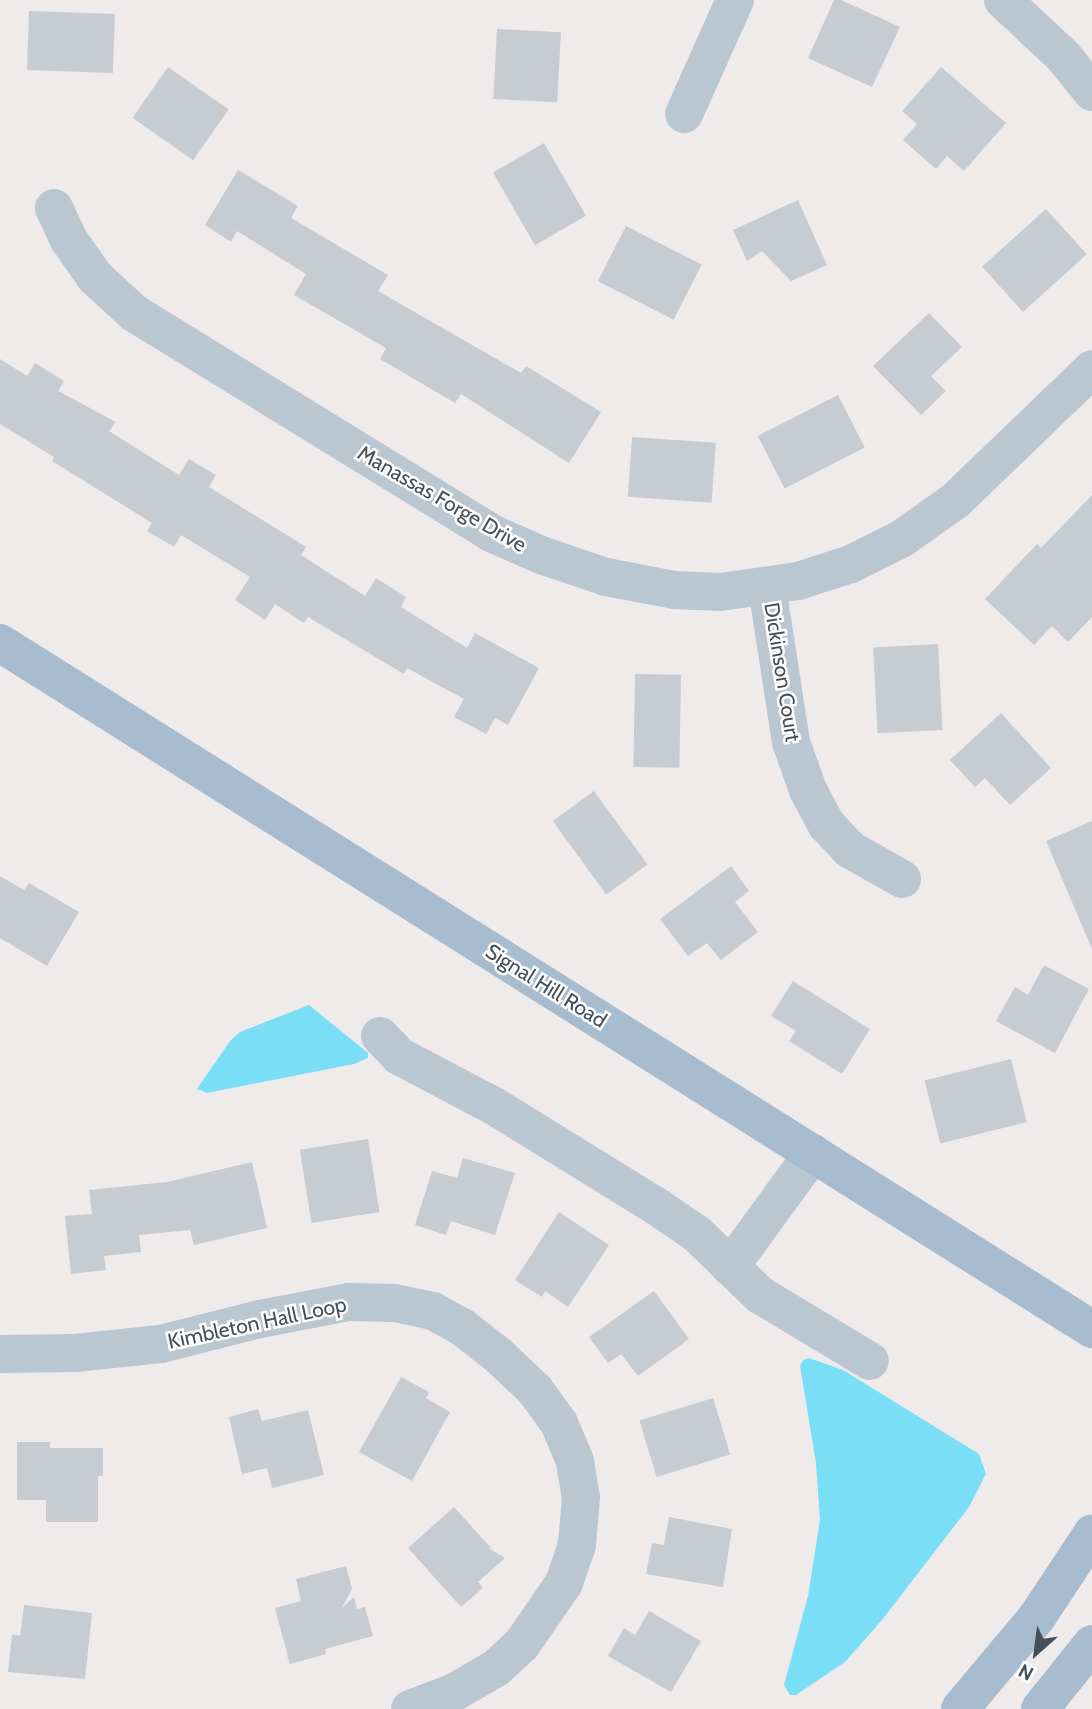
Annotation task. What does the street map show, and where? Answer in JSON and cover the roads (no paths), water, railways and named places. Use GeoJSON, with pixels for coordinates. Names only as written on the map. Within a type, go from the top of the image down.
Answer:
{"type":"FeatureCollection","features":[{"type":"Feature","properties":{"kind":"main road","name":"Signal Hill Road"},"geometry":{"type":"LineString","coordinates":[[0,643],[1092,1329]]}},
{"type":"Feature","properties":{"kind":"main road"},"geometry":{"type":"LineString","coordinates":[[960,1709],[1037,1617],[1092,1534]]}},
{"type":"Feature","properties":{"kind":"main road"},"geometry":{"type":"LineString","coordinates":[[1040,1709],[1092,1644]]}},
{"type":"Feature","properties":{"kind":"street"},"geometry":{"type":"LineString","coordinates":[[684,114],[735,0]]}},
{"type":"Feature","properties":{"kind":"street"},"geometry":{"type":"LineString","coordinates":[[1003,0],[1064,57],[1092,92]]}},
{"type":"Feature","properties":{"kind":"street","name":"Manassas Forge Drive"},"geometry":{"type":"LineString","coordinates":[[54,208],[69,240],[95,277],[134,313],[491,533],[541,555],[606,577],[674,590],[720,592],[767,587],[851,564],[901,539],[955,501],[1092,369]]}},
{"type":"Feature","properties":{"kind":"street","name":"Dickinson Court"},"geometry":{"type":"LineString","coordinates":[[767,587],[791,742],[808,790],[827,825],[849,849],[902,880]]}},
{"type":"Feature","properties":{"kind":"street"},"geometry":{"type":"LineString","coordinates":[[380,1036],[399,1056],[494,1106],[656,1206],[696,1234],[760,1295],[870,1362]]}},
{"type":"Feature","properties":{"kind":"street"},"geometry":{"type":"LineString","coordinates":[[730,1266],[813,1153]]}},
{"type":"Feature","properties":{"kind":"street","name":"Kimbleton Hall Loop"},"geometry":{"type":"LineString","coordinates":[[0,1354],[75,1353],[161,1344],[260,1319],[349,1302],[395,1303],[433,1311],[462,1327],[498,1355],[535,1390],[559,1423],[575,1461],[581,1497],[577,1545],[564,1584],[522,1644],[496,1668],[465,1686],[410,1709]]}},
{"type":"Feature","properties":{"kind":"water"},"geometry":{"type":"Polygon","coordinates":[[[309,1005],[368,1053],[368,1058],[354,1064],[207,1093],[197,1089],[230,1041],[240,1032],[309,1005]]]}},
{"type":"Feature","properties":{"kind":"water"},"geometry":{"type":"Polygon","coordinates":[[[809,1358],[843,1370],[979,1454],[986,1474],[969,1507],[882,1620],[845,1662],[796,1695],[790,1695],[784,1685],[808,1596],[820,1520],[816,1463],[800,1366],[803,1360],[809,1358]]]}}]}
